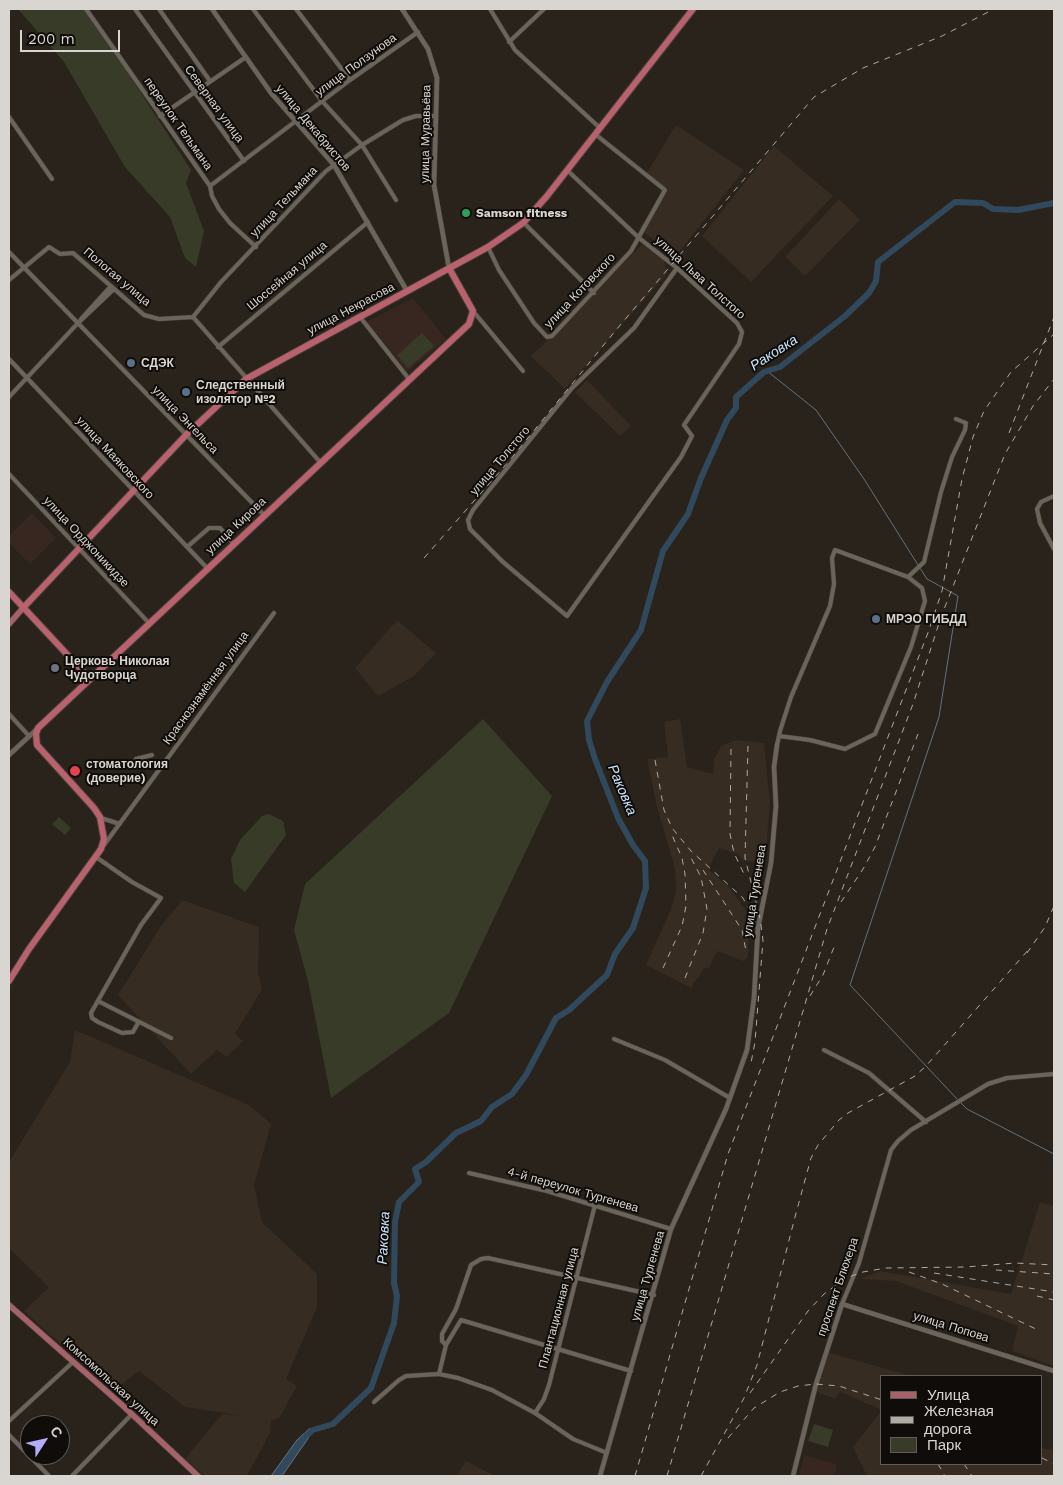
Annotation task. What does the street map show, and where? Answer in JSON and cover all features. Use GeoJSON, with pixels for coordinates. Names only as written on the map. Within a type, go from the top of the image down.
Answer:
{"type":"FeatureCollection","features":[{"type":"Feature","properties":{"kind":"highway","name":"улица Некрасова"},"geometry":{"type":"LineString","coordinates":[[23,608],[186,436],[246,379],[488,247],[524,223],[693,9]]}},
{"type":"Feature","properties":{"kind":"highway"},"geometry":{"type":"LineString","coordinates":[[448,268],[473,311]]}},
{"type":"Feature","properties":{"kind":"highway","name":"улица Кирова"},"geometry":{"type":"LineString","coordinates":[[38,728],[469,324],[473,311]]}},
{"type":"Feature","properties":{"kind":"highway"},"geometry":{"type":"LineString","coordinates":[[9,592],[90,678]]}},
{"type":"Feature","properties":{"kind":"highway"},"geometry":{"type":"LineString","coordinates":[[38,728],[36,734],[37,745],[88,801],[100,817]]}},
{"type":"Feature","properties":{"kind":"highway","name":"Краснознамённая улица"},"geometry":{"type":"LineString","coordinates":[[9,981],[29,949],[101,849],[104,839],[100,817]]}},
{"type":"Feature","properties":{"kind":"main road","name":"улица Некрасова"},"geometry":{"type":"LineString","coordinates":[[9,624],[23,608]]}},
{"type":"Feature","properties":{"kind":"main road","name":"Комсомольская улица"},"geometry":{"type":"LineString","coordinates":[[9,1306],[132,1414],[198,1476]]}},
{"type":"Feature","properties":{"kind":"street","name":"переулок Тельмана"},"geometry":{"type":"LineString","coordinates":[[86,9],[210,186],[212,196],[230,223],[256,247]]}},
{"type":"Feature","properties":{"kind":"street","name":"Северная улица"},"geometry":{"type":"LineString","coordinates":[[135,9],[244,161]]}},
{"type":"Feature","properties":{"kind":"street"},"geometry":{"type":"LineString","coordinates":[[159,9],[210,81]]}},
{"type":"Feature","properties":{"kind":"street","name":"улица Декабристов"},"geometry":{"type":"LineString","coordinates":[[212,9],[271,93],[334,165],[407,291]]}},
{"type":"Feature","properties":{"kind":"street"},"geometry":{"type":"LineString","coordinates":[[253,9],[322,102],[362,145],[396,200]]}},
{"type":"Feature","properties":{"kind":"street"},"geometry":{"type":"LineString","coordinates":[[296,9],[350,80]]}},
{"type":"Feature","properties":{"kind":"street","name":"улица Муравьёва"},"geometry":{"type":"LineString","coordinates":[[402,9],[428,49],[437,78],[434,185],[448,268]]}},
{"type":"Feature","properties":{"kind":"street"},"geometry":{"type":"LineString","coordinates":[[490,9],[509,42],[600,128]]}},
{"type":"Feature","properties":{"kind":"street"},"geometry":{"type":"LineString","coordinates":[[509,42],[544,9]]}},
{"type":"Feature","properties":{"kind":"street","name":"улица Ползунова"},"geometry":{"type":"LineString","coordinates":[[210,186],[296,123],[350,80],[418,32]]}},
{"type":"Feature","properties":{"kind":"street"},"geometry":{"type":"LineString","coordinates":[[160,116],[246,57]]}},
{"type":"Feature","properties":{"kind":"street","name":"улица Тельмана"},"geometry":{"type":"LineString","coordinates":[[193,317],[221,282],[334,165],[403,120],[416,116],[436,116]]}},
{"type":"Feature","properties":{"kind":"street"},"geometry":{"type":"LineString","coordinates":[[9,117],[52,178]]}},
{"type":"Feature","properties":{"kind":"street","name":"улица Котовского"},"geometry":{"type":"LineString","coordinates":[[488,247],[499,270],[528,313],[547,337],[552,336],[594,293],[639,238],[665,189],[595,134]]}},
{"type":"Feature","properties":{"kind":"street","name":"улица Льва Толстого"},"geometry":{"type":"LineString","coordinates":[[567,170],[639,238],[677,268],[737,323],[742,332],[741,339],[684,425],[692,436],[681,457],[567,616]]}},
{"type":"Feature","properties":{"kind":"street","name":"Шоссейная улица"},"geometry":{"type":"LineString","coordinates":[[218,347],[368,222]]}},
{"type":"Feature","properties":{"kind":"street"},"geometry":{"type":"LineString","coordinates":[[524,223],[594,293]]}},
{"type":"Feature","properties":{"kind":"street","name":"Пологая улица"},"geometry":{"type":"LineString","coordinates":[[23,268],[46,248],[51,248],[60,254],[73,254],[148,316],[158,319],[193,317]]}},
{"type":"Feature","properties":{"kind":"street","name":"улица Энгельса"},"geometry":{"type":"LineString","coordinates":[[9,252],[264,515]]}},
{"type":"Feature","properties":{"kind":"street"},"geometry":{"type":"LineString","coordinates":[[9,280],[23,268]]}},
{"type":"Feature","properties":{"kind":"street","name":"улица Толстого"},"geometry":{"type":"LineString","coordinates":[[567,616],[503,562],[470,529],[468,520],[473,510],[572,388],[623,339],[677,268]]}},
{"type":"Feature","properties":{"kind":"street"},"geometry":{"type":"LineString","coordinates":[[9,397],[113,288]]}},
{"type":"Feature","properties":{"kind":"street"},"geometry":{"type":"LineString","coordinates":[[473,311],[523,372]]}},
{"type":"Feature","properties":{"kind":"street"},"geometry":{"type":"LineString","coordinates":[[193,317],[320,462]]}},
{"type":"Feature","properties":{"kind":"street"},"geometry":{"type":"LineString","coordinates":[[360,317],[409,380]]}},
{"type":"Feature","properties":{"kind":"street","name":"улица Маяковского"},"geometry":{"type":"LineString","coordinates":[[9,359],[208,569]]}},
{"type":"Feature","properties":{"kind":"street"},"geometry":{"type":"LineString","coordinates":[[779,736],[810,740],[845,749],[875,734],[911,647],[925,601],[922,588],[908,577],[924,562],[940,492],[966,423],[956,419]]}},
{"type":"Feature","properties":{"kind":"street","name":"улица Орджоникидзе"},"geometry":{"type":"LineString","coordinates":[[9,474],[78,550],[149,623]]}},
{"type":"Feature","properties":{"kind":"street"},"geometry":{"type":"LineString","coordinates":[[1054,496],[1041,502],[1037,509],[1040,523],[1054,549]]}},
{"type":"Feature","properties":{"kind":"street"},"geometry":{"type":"LineString","coordinates":[[187,547],[209,528],[220,528],[234,544]]}},
{"type":"Feature","properties":{"kind":"street","name":"улица Тургенева"},"geometry":{"type":"LineString","coordinates":[[600,1476],[672,1229],[730,1098],[747,1050],[754,998],[758,928],[771,863],[776,806],[774,767],[777,744],[791,697],[830,606],[834,584],[832,558],[835,550],[908,577]]}},
{"type":"Feature","properties":{"kind":"street","name":"Краснознамённая улица"},"geometry":{"type":"LineString","coordinates":[[101,849],[274,613]]}},
{"type":"Feature","properties":{"kind":"street"},"geometry":{"type":"LineString","coordinates":[[9,714],[37,745]]}},
{"type":"Feature","properties":{"kind":"street","name":"улица Кирова"},"geometry":{"type":"LineString","coordinates":[[9,755],[38,728]]}},
{"type":"Feature","properties":{"kind":"street"},"geometry":{"type":"LineString","coordinates":[[136,759],[152,756]]}},
{"type":"Feature","properties":{"kind":"street"},"geometry":{"type":"LineString","coordinates":[[100,817],[120,824]]}},
{"type":"Feature","properties":{"kind":"street"},"geometry":{"type":"LineString","coordinates":[[96,857],[132,882],[161,898],[141,925],[91,1013],[92,1018],[119,1032],[129,1034],[133,1032],[138,1023]]}},
{"type":"Feature","properties":{"kind":"street"},"geometry":{"type":"LineString","coordinates":[[98,1001],[138,1023],[171,1038]]}},
{"type":"Feature","properties":{"kind":"street"},"geometry":{"type":"LineString","coordinates":[[614,1038],[665,1060],[730,1098]]}},
{"type":"Feature","properties":{"kind":"street"},"geometry":{"type":"LineString","coordinates":[[824,1050],[869,1073],[926,1122]]}},
{"type":"Feature","properties":{"kind":"street","name":"проспект Блюхера"},"geometry":{"type":"LineString","coordinates":[[793,1476],[816,1384],[842,1304],[859,1263],[891,1150],[911,1130],[996,1081],[1054,1074]]}},
{"type":"Feature","properties":{"kind":"street","name":"4-й переулок Тургенева"},"geometry":{"type":"LineString","coordinates":[[469,1173],[595,1205],[672,1229]]}},
{"type":"Feature","properties":{"kind":"street","name":"Плантационная улица"},"geometry":{"type":"LineString","coordinates":[[534,1413],[544,1399],[578,1277],[595,1205]]}},
{"type":"Feature","properties":{"kind":"street"},"geometry":{"type":"LineString","coordinates":[[446,1345],[442,1341],[442,1334],[456,1309],[471,1265],[488,1258],[654,1294]]}},
{"type":"Feature","properties":{"kind":"street","name":"улица Попова"},"geometry":{"type":"LineString","coordinates":[[842,1304],[1054,1371]]}},
{"type":"Feature","properties":{"kind":"street"},"geometry":{"type":"LineString","coordinates":[[439,1374],[446,1345],[461,1320],[631,1371]]}},
{"type":"Feature","properties":{"kind":"street"},"geometry":{"type":"LineString","coordinates":[[9,1421],[73,1362]]}},
{"type":"Feature","properties":{"kind":"street"},"geometry":{"type":"LineString","coordinates":[[374,1402],[406,1376],[439,1374],[483,1386],[534,1413],[574,1439],[607,1453]]}},
{"type":"Feature","properties":{"kind":"street"},"geometry":{"type":"LineString","coordinates":[[72,1476],[132,1414]]}},
{"type":"Feature","properties":{"kind":"street"},"geometry":{"type":"LineString","coordinates":[[9,1435],[49,1476]]}},
{"type":"Feature","properties":{"kind":"shaded area"},"geometry":{"type":"Polygon","coordinates":[[[676,125],[744,170],[676,256],[639,229],[664,191],[645,176],[676,125]]]}},
{"type":"Feature","properties":{"kind":"shaded area"},"geometry":{"type":"Polygon","coordinates":[[[774,146],[833,196],[751,282],[702,236],[774,146]]]}},
{"type":"Feature","properties":{"kind":"shaded area"},"geometry":{"type":"Polygon","coordinates":[[[839,199],[860,220],[805,276],[785,257],[839,199]]]}},
{"type":"Feature","properties":{"kind":"shaded area"},"geometry":{"type":"Polygon","coordinates":[[[642,244],[664,260],[667,274],[565,389],[531,356],[573,316],[642,244]]]}},
{"type":"Feature","properties":{"kind":"shaded area"},"geometry":{"type":"Polygon","coordinates":[[[413,298],[446,339],[407,372],[366,322],[413,298]]]}},
{"type":"Feature","properties":{"kind":"shaded area"},"geometry":{"type":"Polygon","coordinates":[[[587,380],[631,426],[620,436],[575,392],[587,380]]]}},
{"type":"Feature","properties":{"kind":"shaded area"},"geometry":{"type":"Polygon","coordinates":[[[32,513],[56,538],[30,564],[9,543],[9,536],[32,513]]]}},
{"type":"Feature","properties":{"kind":"shaded area"},"geometry":{"type":"Polygon","coordinates":[[[397,620],[436,653],[414,676],[378,696],[355,668],[397,620]]]}},
{"type":"Feature","properties":{"kind":"shaded area"},"geometry":{"type":"Polygon","coordinates":[[[680,719],[687,767],[713,774],[714,760],[721,746],[736,740],[764,743],[770,803],[765,862],[744,861],[738,854],[719,848],[708,869],[729,887],[747,912],[750,930],[748,936],[748,958],[743,961],[717,951],[709,968],[704,968],[691,988],[646,965],[672,907],[676,890],[675,869],[657,807],[647,759],[668,757],[664,722],[680,719]]]}},
{"type":"Feature","properties":{"kind":"shaded area"},"geometry":{"type":"Polygon","coordinates":[[[182,900],[259,927],[258,972],[262,989],[235,1034],[243,1041],[227,1057],[217,1050],[191,1074],[118,995],[161,926],[182,900]]]}},
{"type":"Feature","properties":{"kind":"shaded area"},"geometry":{"type":"Polygon","coordinates":[[[75,1030],[249,1105],[271,1124],[254,1185],[262,1222],[317,1274],[317,1307],[286,1379],[297,1386],[280,1417],[271,1421],[270,1433],[247,1476],[205,1476],[185,1459],[222,1414],[244,1416],[185,1407],[139,1371],[113,1391],[24,1311],[49,1287],[9,1248],[9,1162],[70,1062],[75,1030]]]}},
{"type":"Feature","properties":{"kind":"shaded area"},"geometry":{"type":"Polygon","coordinates":[[[1040,1202],[1054,1206],[1054,1366],[1012,1351],[1018,1326],[896,1281],[860,1279],[880,1271],[1011,1294],[1040,1202]]]}},
{"type":"Feature","properties":{"kind":"shaded area"},"geometry":{"type":"Polygon","coordinates":[[[827,1352],[908,1375],[880,1375],[880,1409],[840,1392],[835,1399],[817,1392],[827,1352]]]}},
{"type":"Feature","properties":{"kind":"shaded area"},"geometry":{"type":"Polygon","coordinates":[[[880,1413],[880,1465],[1043,1465],[1043,1448],[1054,1450],[1054,1476],[867,1476],[853,1447],[880,1413]]]}},
{"type":"Feature","properties":{"kind":"shaded area"},"geometry":{"type":"Polygon","coordinates":[[[804,1455],[836,1464],[834,1476],[799,1476],[804,1455]]]}},
{"type":"Feature","properties":{"kind":"shaded area"},"geometry":{"type":"Polygon","coordinates":[[[466,1461],[493,1475],[493,1476],[457,1476],[466,1461]]]}},
{"type":"Feature","properties":{"kind":"green space"},"geometry":{"type":"Polygon","coordinates":[[[18,9],[83,9],[123,65],[191,170],[186,183],[204,231],[196,267],[185,258],[170,217],[125,167],[64,62],[18,9]]]}},
{"type":"Feature","properties":{"kind":"green space"},"geometry":{"type":"Polygon","coordinates":[[[422,333],[434,346],[408,368],[397,355],[422,333]]]}},
{"type":"Feature","properties":{"kind":"green space"},"geometry":{"type":"Polygon","coordinates":[[[483,719],[552,796],[449,1013],[331,1098],[308,981],[294,930],[305,884],[483,719]]]}},
{"type":"Feature","properties":{"kind":"green space"},"geometry":{"type":"Polygon","coordinates":[[[269,814],[283,821],[286,835],[245,892],[234,883],[231,859],[240,840],[262,816],[269,814]]]}},
{"type":"Feature","properties":{"kind":"green space"},"geometry":{"type":"Polygon","coordinates":[[[59,817],[71,828],[65,835],[52,824],[59,817]]]}},
{"type":"Feature","properties":{"kind":"green space"},"geometry":{"type":"Polygon","coordinates":[[[814,1424],[833,1430],[828,1447],[808,1441],[814,1424]]]}},
{"type":"Feature","properties":{"kind":"water"},"geometry":{"type":"Polygon","coordinates":[[[309,1429],[313,1430],[282,1476],[271,1476],[297,1440],[309,1429]]]}},
{"type":"Feature","properties":{"kind":"waterway","name":"Раковка"},"geometry":{"type":"LineString","coordinates":[[307,1435],[313,1430],[333,1424],[371,1388],[394,1323],[397,1296],[394,1283],[395,1222],[399,1202],[419,1182],[415,1169],[426,1162],[456,1133],[481,1121],[492,1107],[512,1094],[526,1075],[556,1018],[569,1010],[607,975],[615,954],[633,928],[646,888],[645,861],[633,845],[618,818],[595,759],[589,740],[587,721],[607,682],[641,630],[663,551],[688,514],[701,478],[727,420],[736,408],[736,397],[764,372],[780,367],[845,316],[869,293],[876,281],[878,262],[955,202],[983,203],[993,209],[1018,210],[1054,203]]}},
{"type":"Feature","properties":{"kind":"waterway"},"geometry":{"type":"LineString","coordinates":[[767,371],[816,410],[864,479],[918,565]]}},
{"type":"Feature","properties":{"kind":"waterway"},"geometry":{"type":"LineString","coordinates":[[920,568],[927,579],[958,596],[939,717],[850,985],[958,1100]]}},
{"type":"Feature","properties":{"kind":"waterway"},"geometry":{"type":"LineString","coordinates":[[961,1103],[967,1109],[1054,1154]]}},
{"type":"Feature","properties":{"kind":"railway"},"geometry":{"type":"LineString","coordinates":[[424,558],[510,460],[616,330],[814,97],[863,68],[942,36],[994,9]]}},
{"type":"Feature","properties":{"kind":"railway"},"geometry":{"type":"LineString","coordinates":[[1009,433],[1054,317]]}},
{"type":"Feature","properties":{"kind":"railway"},"geometry":{"type":"LineString","coordinates":[[635,1476],[728,1154],[929,630],[942,591],[962,479],[973,437],[984,411],[1011,372],[1054,334]]}},
{"type":"Feature","properties":{"kind":"railway"},"geometry":{"type":"LineString","coordinates":[[667,1476],[827,929],[913,704],[941,617],[1005,454],[1033,406],[1054,379]]}},
{"type":"Feature","properties":{"kind":"railway"},"geometry":{"type":"LineString","coordinates":[[841,902],[875,847],[918,734]]}},
{"type":"Feature","properties":{"kind":"railway"},"geometry":{"type":"LineString","coordinates":[[748,746],[745,858],[760,918],[763,940],[755,1042],[751,1063]]}},
{"type":"Feature","properties":{"kind":"railway"},"geometry":{"type":"LineString","coordinates":[[731,749],[730,834],[734,853],[744,874]]}},
{"type":"Feature","properties":{"kind":"railway"},"geometry":{"type":"LineString","coordinates":[[655,760],[664,810],[672,828],[691,851],[743,898],[757,925]]}},
{"type":"Feature","properties":{"kind":"railway"},"geometry":{"type":"LineString","coordinates":[[663,968],[682,926],[686,906],[685,874],[682,858],[672,835]]}},
{"type":"Feature","properties":{"kind":"railway"},"geometry":{"type":"LineString","coordinates":[[685,978],[703,933],[707,909],[701,877],[689,854]]}},
{"type":"Feature","properties":{"kind":"railway"},"geometry":{"type":"LineString","coordinates":[[703,870],[742,930],[746,951]]}},
{"type":"Feature","properties":{"kind":"railway"},"geometry":{"type":"LineString","coordinates":[[1027,953],[1045,927],[1054,906]]}},
{"type":"Feature","properties":{"kind":"railway"},"geometry":{"type":"LineString","coordinates":[[810,996],[823,975],[836,942]]}},
{"type":"Feature","properties":{"kind":"railway"},"geometry":{"type":"LineString","coordinates":[[701,1476],[744,1398],[757,1365],[811,1158],[818,1145],[839,1120],[848,1113],[915,1076],[926,1066],[1030,948]]}},
{"type":"Feature","properties":{"kind":"railway"},"geometry":{"type":"LineString","coordinates":[[750,1393],[808,1311],[824,1294],[846,1278],[863,1272],[886,1268],[966,1267],[1015,1263],[1054,1265]]}},
{"type":"Feature","properties":{"kind":"railway"},"geometry":{"type":"LineString","coordinates":[[996,1270],[1054,1274]]}},
{"type":"Feature","properties":{"kind":"railway"},"geometry":{"type":"LineString","coordinates":[[909,1272],[942,1284],[1040,1331]]}},
{"type":"Feature","properties":{"kind":"railway"},"geometry":{"type":"LineString","coordinates":[[934,1273],[1054,1292]]}},
{"type":"Feature","properties":{"kind":"railway"},"geometry":{"type":"LineString","coordinates":[[1037,1296],[1054,1300]]}},
{"type":"Feature","properties":{"kind":"railway"},"geometry":{"type":"LineString","coordinates":[[728,1438],[754,1408],[780,1392],[798,1386],[816,1384],[839,1386],[880,1399]]}},
{"type":"Feature","properties":{"kind":"railway"},"geometry":{"type":"LineString","coordinates":[[1043,1458],[1054,1464]]}},
{"type":"Feature","properties":{"kind":"railway"},"geometry":{"type":"LineString","coordinates":[[939,1465],[945,1476]]}},
{"type":"Feature","properties":{"kind":"railway"},"geometry":{"type":"LineString","coordinates":[[965,1465],[972,1476]]}},
{"type":"Feature","properties":{"kind":"place","name":"Samson fitness"},"geometry":{"type":"Point","coordinates":[466,213]}},
{"type":"Feature","properties":{"kind":"place","name":"СДЭК"},"geometry":{"type":"Point","coordinates":[131,363]}},
{"type":"Feature","properties":{"kind":"place","name":"Следственный изолятор №2"},"geometry":{"type":"Point","coordinates":[186,392]}},
{"type":"Feature","properties":{"kind":"place","name":"МРЭО ГИБДД"},"geometry":{"type":"Point","coordinates":[876,619]}},
{"type":"Feature","properties":{"kind":"place","name":"Церковь Николая Чудотворца"},"geometry":{"type":"Point","coordinates":[55,668]}},
{"type":"Feature","properties":{"kind":"place","name":"стоматология (доверие)"},"geometry":{"type":"Point","coordinates":[75,771]}}]}
